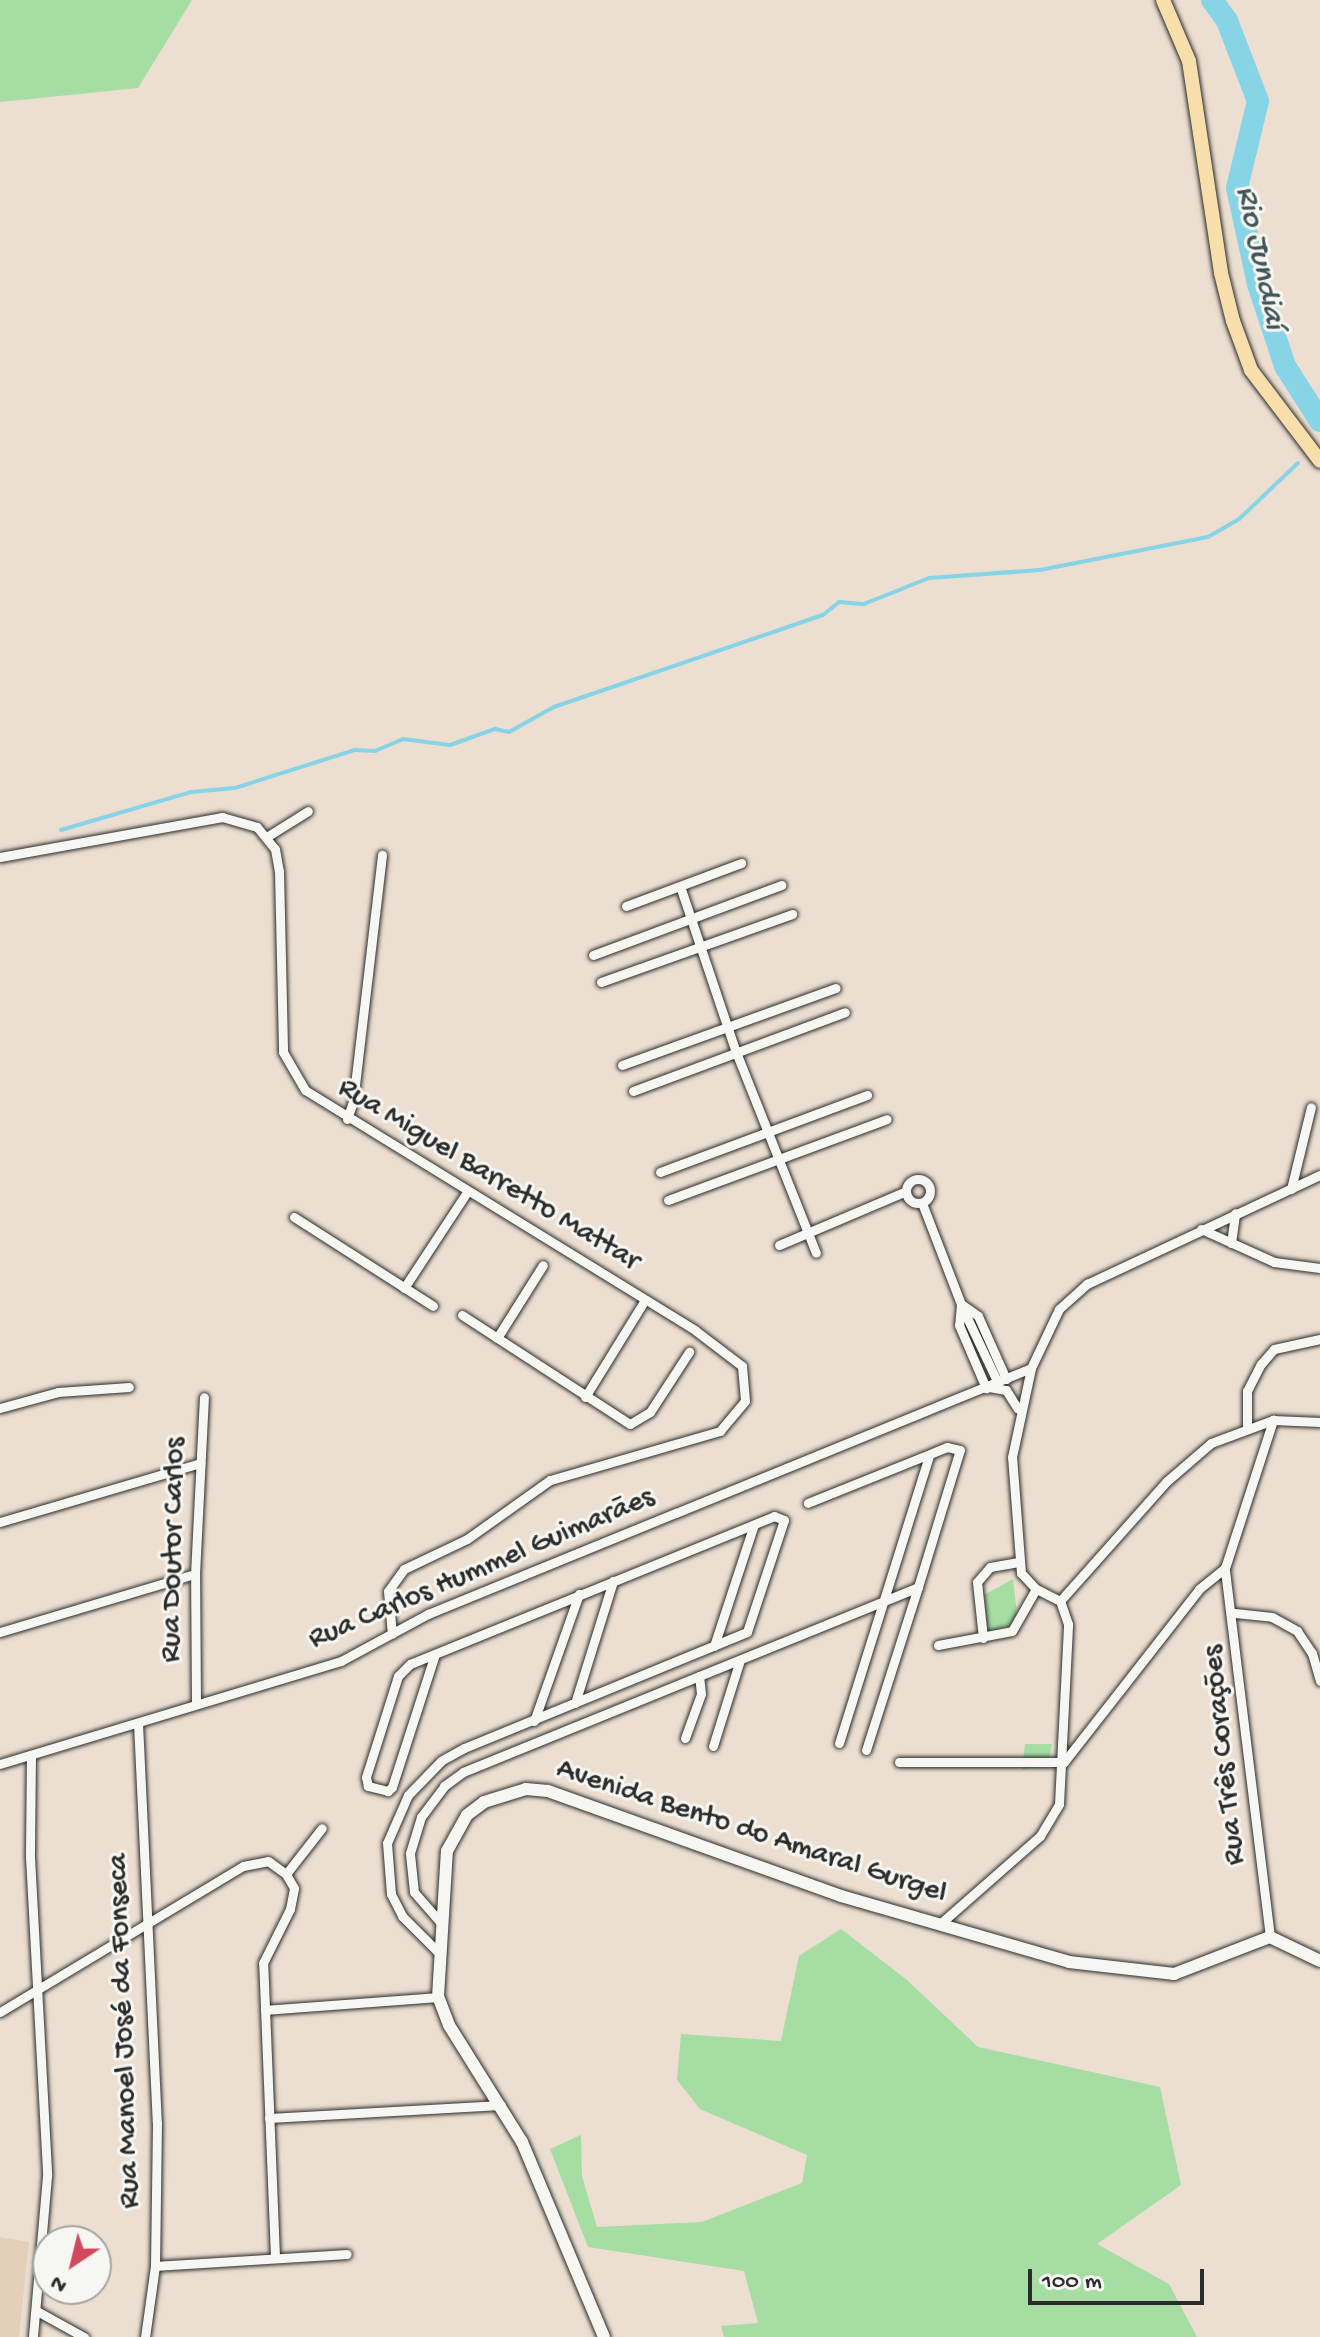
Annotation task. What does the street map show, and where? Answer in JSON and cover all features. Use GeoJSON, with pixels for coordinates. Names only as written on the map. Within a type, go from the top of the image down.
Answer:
{"type":"FeatureCollection","features":[{"type":"Feature","properties":{"kind":"main road"},"geometry":{"type":"LineString","coordinates":[[1163,0],[1189,61],[1221,273],[1233,321],[1251,370],[1320,461]]}},
{"type":"Feature","properties":{"kind":"street"},"geometry":{"type":"LineString","coordinates":[[0,857],[222,817],[247,821],[268,836],[308,811]]}},
{"type":"Feature","properties":{"kind":"street","name":"Rua Miguel Barretto Mattar"},"geometry":{"type":"LineString","coordinates":[[268,836],[279,871],[283,1052],[305,1090],[347,1119],[729,1352],[742,1366],[747,1390],[732,1422],[683,1444],[576,1469],[550,1480],[467,1539],[404,1569],[388,1591],[392,1634]]}},
{"type":"Feature","properties":{"kind":"street"},"geometry":{"type":"LineString","coordinates":[[347,1119],[353,1102],[382,855]]}},
{"type":"Feature","properties":{"kind":"street"},"geometry":{"type":"LineString","coordinates":[[626,906],[741,863]]}},
{"type":"Feature","properties":{"kind":"street"},"geometry":{"type":"LineString","coordinates":[[593,955],[781,885]]}},
{"type":"Feature","properties":{"kind":"street"},"geometry":{"type":"LineString","coordinates":[[680,886],[776,1161],[816,1253]]}},
{"type":"Feature","properties":{"kind":"street"},"geometry":{"type":"LineString","coordinates":[[601,982],[792,914]]}},
{"type":"Feature","properties":{"kind":"street"},"geometry":{"type":"LineString","coordinates":[[622,1065],[836,988]]}},
{"type":"Feature","properties":{"kind":"street"},"geometry":{"type":"LineString","coordinates":[[633,1091],[845,1012]]}},
{"type":"Feature","properties":{"kind":"street"},"geometry":{"type":"LineString","coordinates":[[660,1172],[867,1095]]}},
{"type":"Feature","properties":{"kind":"street"},"geometry":{"type":"LineString","coordinates":[[1291,1189],[1311,1107]]}},
{"type":"Feature","properties":{"kind":"street"},"geometry":{"type":"LineString","coordinates":[[668,1200],[887,1119]]}},
{"type":"Feature","properties":{"kind":"street"},"geometry":{"type":"LineString","coordinates":[[941,1923],[1048,1826],[1059,1804],[1064,1762],[1068,1624],[1060,1601],[1036,1589],[1021,1573],[1012,1457],[1018,1417],[1031,1368],[1070,1297],[1201,1229],[1320,1175]]}},
{"type":"Feature","properties":{"kind":"street"},"geometry":{"type":"LineString","coordinates":[[779,1245],[906,1191],[915,1179],[926,1181],[930,1195],[922,1203]]}},
{"type":"Feature","properties":{"kind":"street"},"geometry":{"type":"LineString","coordinates":[[906,1191],[911,1201],[922,1203]]}},
{"type":"Feature","properties":{"kind":"street"},"geometry":{"type":"LineString","coordinates":[[404,1288],[467,1192]]}},
{"type":"Feature","properties":{"kind":"street"},"geometry":{"type":"LineString","coordinates":[[922,1203],[961,1304],[959,1325],[986,1388],[1006,1390],[1018,1406],[1018,1417]]}},
{"type":"Feature","properties":{"kind":"street"},"geometry":{"type":"LineString","coordinates":[[1231,1243],[1235,1213]]}},
{"type":"Feature","properties":{"kind":"street"},"geometry":{"type":"LineString","coordinates":[[294,1217],[433,1306]]}},
{"type":"Feature","properties":{"kind":"street"},"geometry":{"type":"LineString","coordinates":[[1201,1229],[1274,1262],[1320,1268]]}},
{"type":"Feature","properties":{"kind":"street"},"geometry":{"type":"LineString","coordinates":[[497,1338],[543,1265]]}},
{"type":"Feature","properties":{"kind":"street"},"geometry":{"type":"LineString","coordinates":[[585,1397],[645,1300]]}},
{"type":"Feature","properties":{"kind":"street"},"geometry":{"type":"LineString","coordinates":[[961,1304],[978,1316],[1002,1381]]}},
{"type":"Feature","properties":{"kind":"street"},"geometry":{"type":"LineString","coordinates":[[462,1315],[622,1421],[637,1424],[650,1412],[689,1352]]}},
{"type":"Feature","properties":{"kind":"street"},"geometry":{"type":"LineString","coordinates":[[1247,1426],[1247,1391],[1261,1364],[1274,1349],[1320,1339]]}},
{"type":"Feature","properties":{"kind":"street","name":"Rua Carlos Hummel Guimarães"},"geometry":{"type":"LineString","coordinates":[[0,1764],[341,1661],[518,1576],[1031,1368]]}},
{"type":"Feature","properties":{"kind":"street"},"geometry":{"type":"LineString","coordinates":[[0,1408],[58,1392],[129,1387]]}},
{"type":"Feature","properties":{"kind":"street","name":"Rua Doutor Carlos"},"geometry":{"type":"LineString","coordinates":[[196,1704],[195,1574],[204,1397]]}},
{"type":"Feature","properties":{"kind":"street"},"geometry":{"type":"LineString","coordinates":[[1064,1762],[1199,1589],[1225,1568],[1273,1420]]}},
{"type":"Feature","properties":{"kind":"street"},"geometry":{"type":"LineString","coordinates":[[1060,1601],[1188,1462],[1247,1426],[1273,1420],[1320,1422]]}},
{"type":"Feature","properties":{"kind":"street"},"geometry":{"type":"LineString","coordinates":[[808,1503],[952,1446],[961,1452],[866,1750]]}},
{"type":"Feature","properties":{"kind":"street"},"geometry":{"type":"LineString","coordinates":[[839,1743],[929,1455]]}},
{"type":"Feature","properties":{"kind":"street"},"geometry":{"type":"LineString","coordinates":[[0,1522],[200,1463]]}},
{"type":"Feature","properties":{"kind":"street"},"geometry":{"type":"LineString","coordinates":[[435,1654],[392,1787],[388,1791],[368,1786],[366,1777],[399,1673],[435,1654],[754,1524],[779,1515],[785,1522],[750,1630],[441,1761],[408,1795],[387,1843],[391,1894],[402,1916],[439,1953]]}},
{"type":"Feature","properties":{"kind":"street"},"geometry":{"type":"LineString","coordinates":[[714,1646],[754,1524]]}},
{"type":"Feature","properties":{"kind":"street"},"geometry":{"type":"LineString","coordinates":[[983,1638],[977,1582],[990,1567],[1019,1562]]}},
{"type":"Feature","properties":{"kind":"street","name":"Rua Três Corações"},"geometry":{"type":"LineString","coordinates":[[1225,1568],[1235,1613],[1270,1937]]}},
{"type":"Feature","properties":{"kind":"street"},"geometry":{"type":"LineString","coordinates":[[0,1632],[195,1574]]}},
{"type":"Feature","properties":{"kind":"street"},"geometry":{"type":"LineString","coordinates":[[575,1703],[613,1581]]}},
{"type":"Feature","properties":{"kind":"street"},"geometry":{"type":"LineString","coordinates":[[441,1923],[414,1892],[410,1853],[421,1817],[444,1786],[463,1772],[918,1587]]}},
{"type":"Feature","properties":{"kind":"street"},"geometry":{"type":"LineString","coordinates":[[938,1645],[1012,1631],[1036,1589]]}},
{"type":"Feature","properties":{"kind":"street"},"geometry":{"type":"LineString","coordinates":[[534,1721],[579,1594]]}},
{"type":"Feature","properties":{"kind":"street"},"geometry":{"type":"LineString","coordinates":[[1235,1613],[1272,1617],[1297,1631],[1312,1653],[1320,1681]]}},
{"type":"Feature","properties":{"kind":"street"},"geometry":{"type":"LineString","coordinates":[[713,1746],[740,1660]]}},
{"type":"Feature","properties":{"kind":"street"},"geometry":{"type":"LineString","coordinates":[[685,1738],[701,1694],[699,1676]]}},
{"type":"Feature","properties":{"kind":"street","name":"Rua Manoel José da Fonseca"},"geometry":{"type":"LineString","coordinates":[[138,1723],[151,1925],[155,2266],[145,2337]]}},
{"type":"Feature","properties":{"kind":"street"},"geometry":{"type":"LineString","coordinates":[[31,1755],[36,1994],[47,2176],[33,2337]]}},
{"type":"Feature","properties":{"kind":"street"},"geometry":{"type":"LineString","coordinates":[[899,1762],[1064,1762]]}},
{"type":"Feature","properties":{"kind":"street","name":"Avenida Bento do Amaral Gurgel"},"geometry":{"type":"LineString","coordinates":[[604,2337],[522,2142],[449,2025],[438,1997],[447,1851],[455,1834],[484,1802],[526,1789],[573,1798],[841,1896],[1069,1962],[1174,1974],[1270,1937]]}},
{"type":"Feature","properties":{"kind":"street"},"geometry":{"type":"LineString","coordinates":[[286,1874],[322,1828]]}},
{"type":"Feature","properties":{"kind":"street"},"geometry":{"type":"LineString","coordinates":[[0,2012],[151,1925],[243,1866],[268,1861],[286,1874],[293,1899],[266,1949],[265,2010],[275,2257]]}},
{"type":"Feature","properties":{"kind":"street"},"geometry":{"type":"LineString","coordinates":[[1270,1937],[1320,1961]]}},
{"type":"Feature","properties":{"kind":"street"},"geometry":{"type":"LineString","coordinates":[[265,2010],[438,1997]]}},
{"type":"Feature","properties":{"kind":"street"},"geometry":{"type":"LineString","coordinates":[[269,2118],[501,2105]]}},
{"type":"Feature","properties":{"kind":"street"},"geometry":{"type":"LineString","coordinates":[[155,2266],[347,2254]]}},
{"type":"Feature","properties":{"kind":"street"},"geometry":{"type":"LineString","coordinates":[[37,2311],[84,2337]]}},
{"type":"Feature","properties":{"kind":"shaded area"},"geometry":{"type":"Polygon","coordinates":[[[0,2237],[29,2242],[19,2337],[0,2337],[0,2237]]]}},
{"type":"Feature","properties":{"kind":"green space"},"geometry":{"type":"Polygon","coordinates":[[[0,0],[192,0],[138,88],[0,102],[0,0]]]}},
{"type":"Feature","properties":{"kind":"green space"},"geometry":{"type":"Polygon","coordinates":[[[1013,1579],[1017,1615],[1011,1625],[988,1632],[984,1595],[1013,1579]]]}},
{"type":"Feature","properties":{"kind":"green space"},"geometry":{"type":"Polygon","coordinates":[[[1025,1744],[1052,1744],[1048,1766],[1022,1770],[1025,1744]]]}},
{"type":"Feature","properties":{"kind":"green space"},"geometry":{"type":"Polygon","coordinates":[[[841,1929],[907,1980],[978,2047],[1160,2087],[1181,2185],[1097,2244],[1169,2284],[1197,2337],[724,2337],[721,2326],[758,2323],[744,2271],[588,2247],[550,2149],[581,2135],[582,2176],[597,2227],[702,2222],[802,2183],[807,2155],[700,2109],[677,2080],[681,2034],[781,2041],[799,1956],[841,1929]]]}},
{"type":"Feature","properties":{"kind":"waterway","name":"Rio Jundiaí"},"geometry":{"type":"LineString","coordinates":[[1212,0],[1227,21],[1258,101],[1237,188],[1258,284],[1285,366],[1320,421]]}},
{"type":"Feature","properties":{"kind":"waterway"},"geometry":{"type":"LineString","coordinates":[[61,830],[191,792],[235,788],[355,750],[375,751],[403,739],[450,745],[495,729],[509,732],[554,707],[823,615],[839,602],[864,604],[929,578],[1040,570],[1208,537],[1239,519],[1298,463]]}}]}
